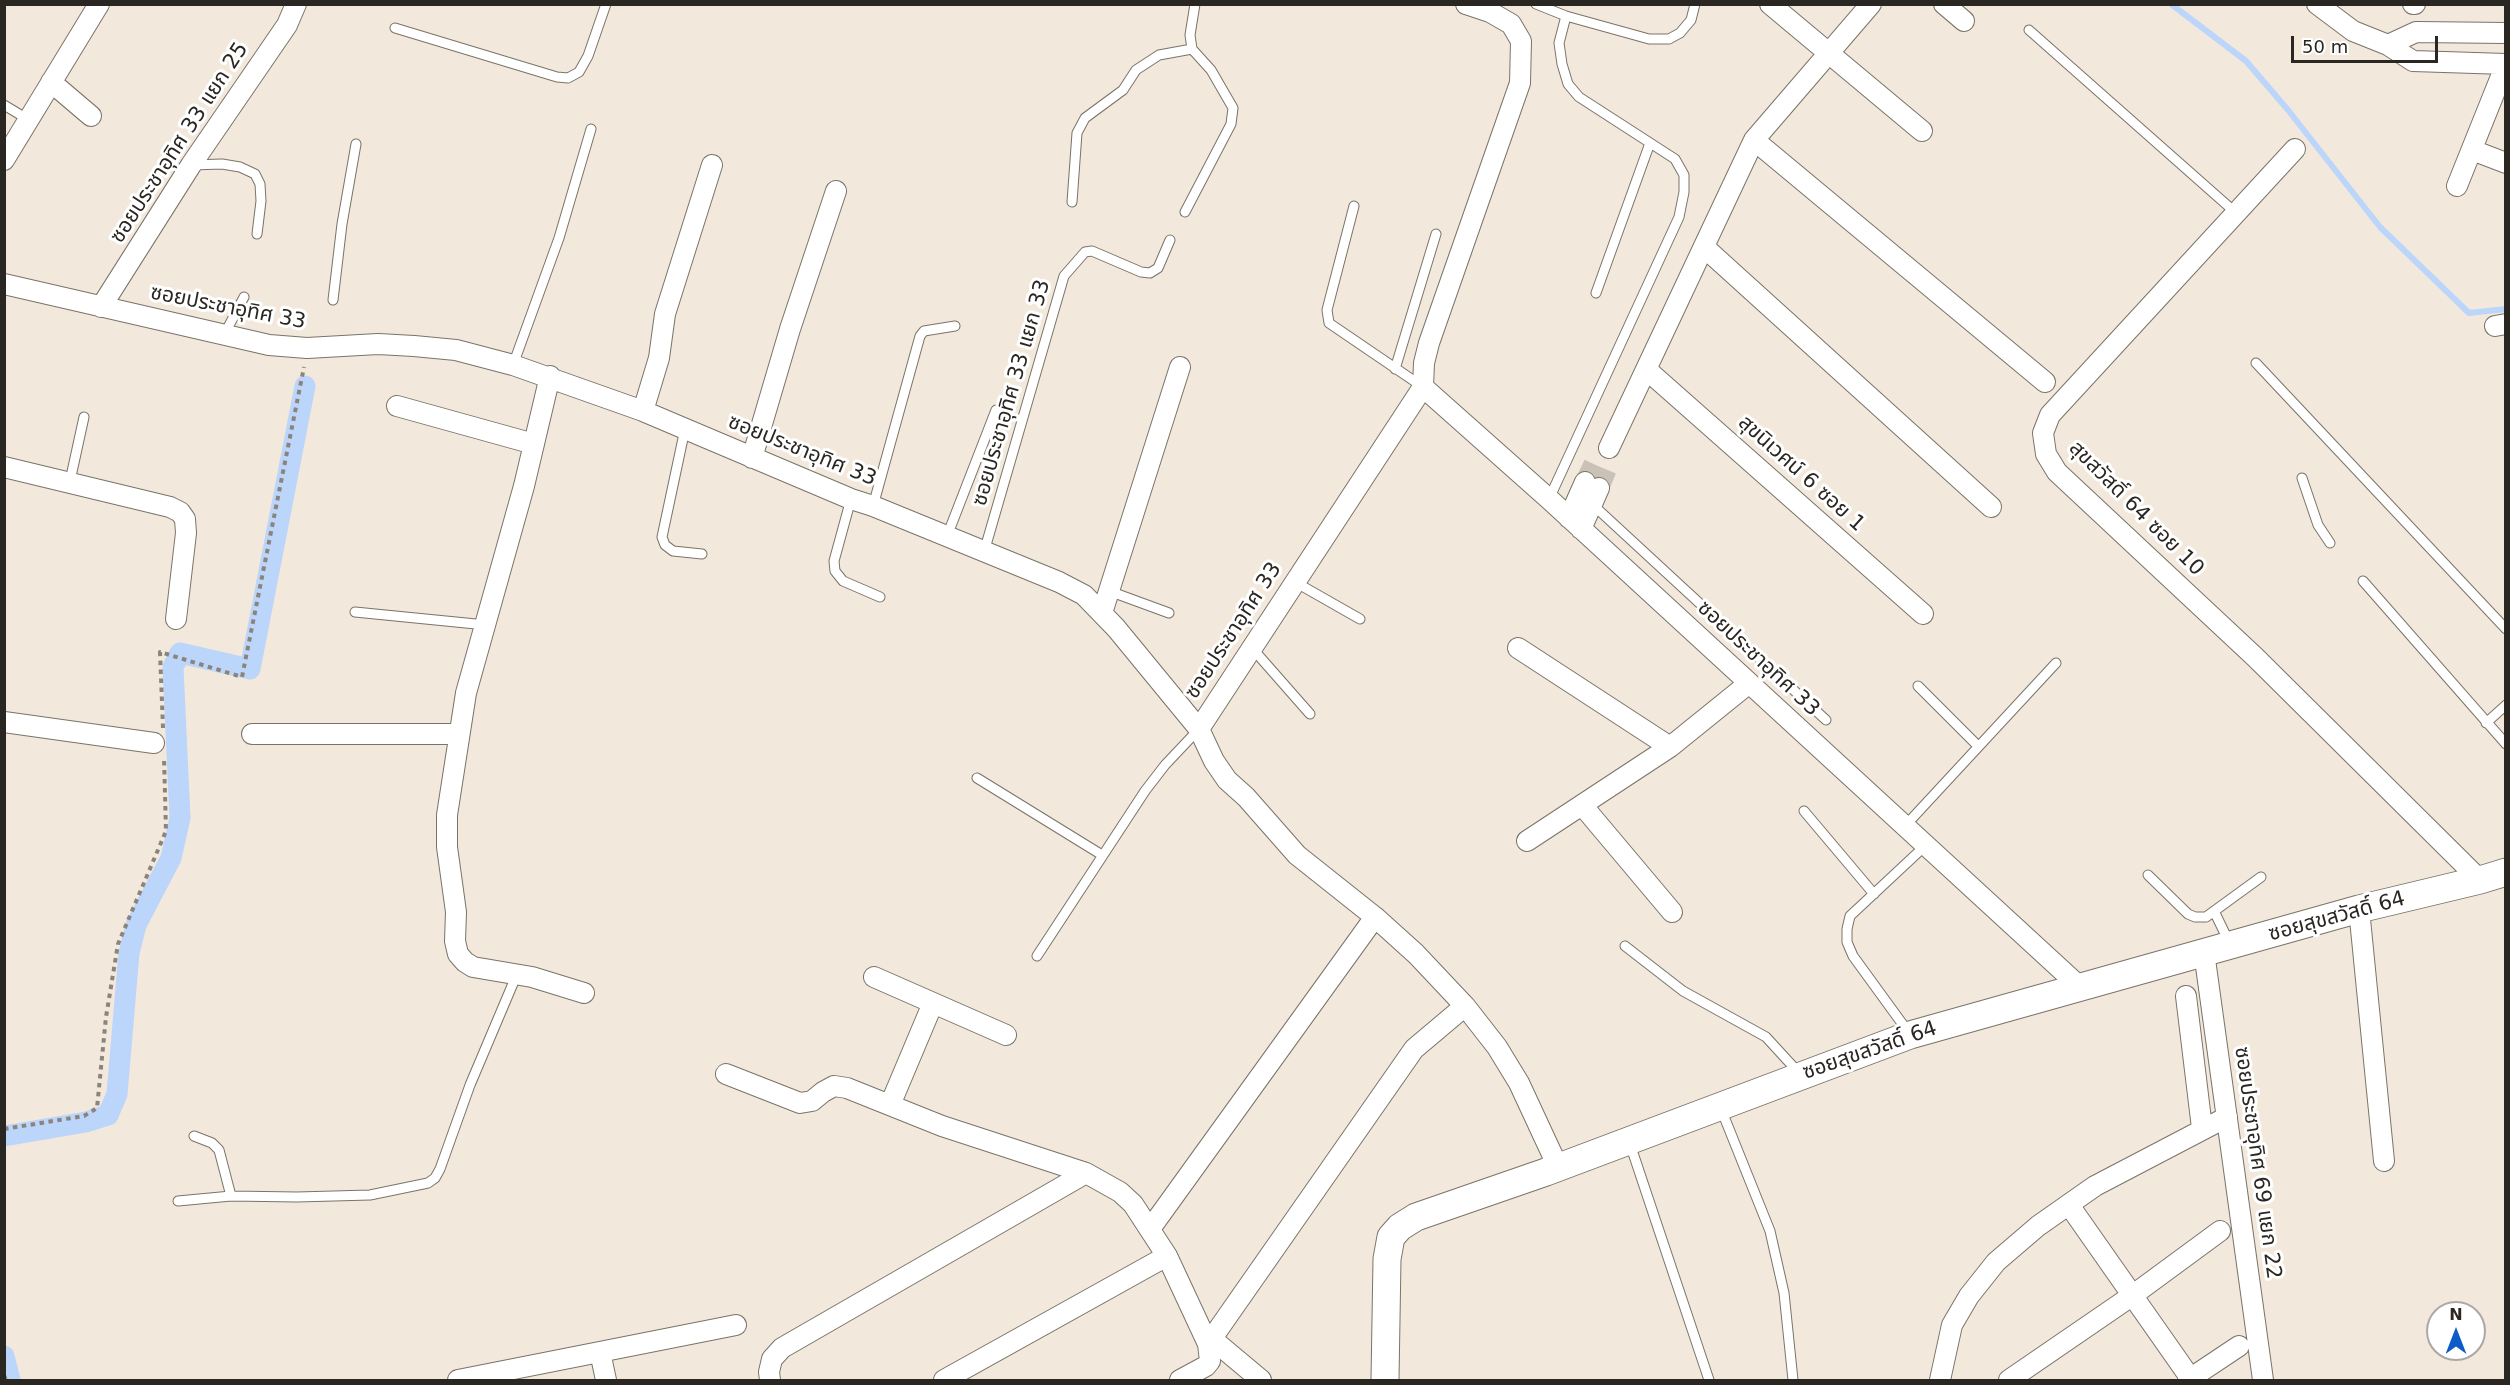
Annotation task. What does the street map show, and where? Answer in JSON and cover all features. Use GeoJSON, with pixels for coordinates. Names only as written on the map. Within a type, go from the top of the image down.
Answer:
{"type":"FeatureCollection","features":[{"type":"Feature","properties":{"kind":"street"},"geometry":{"type":"LineString","coordinates":[[4,160],[99,4]]}},
{"type":"Feature","properties":{"kind":"street","name":"ซอยประชาอุทิศ 33 แยก 25"},"geometry":{"type":"LineString","coordinates":[[101,307],[191,165],[287,25],[296,4]]}},
{"type":"Feature","properties":{"kind":"street"},"geometry":{"type":"LineString","coordinates":[[1422,387],[1429,343],[1520,83],[1521,41],[1511,24],[1490,12],[1466,4]]}},
{"type":"Feature","properties":{"kind":"street"},"geometry":{"type":"LineString","coordinates":[[1770,4],[1922,131]]}},
{"type":"Feature","properties":{"kind":"street"},"geometry":{"type":"LineString","coordinates":[[1604,457],[1754,140],[1871,4]]}},
{"type":"Feature","properties":{"kind":"street"},"geometry":{"type":"LineString","coordinates":[[1944,4],[1964,21]]}},
{"type":"Feature","properties":{"kind":"street"},"geometry":{"type":"LineString","coordinates":[[2318,4],[2354,31],[2388,45],[2413,61],[2505,64],[2457,186]]}},
{"type":"Feature","properties":{"kind":"street"},"geometry":{"type":"LineString","coordinates":[[2388,45],[2416,32],[2505,33]]}},
{"type":"Feature","properties":{"kind":"street"},"geometry":{"type":"LineString","coordinates":[[2435,61],[2438,32]]}},
{"type":"Feature","properties":{"kind":"street"},"geometry":{"type":"LineString","coordinates":[[51,82],[92,116]]}},
{"type":"Feature","properties":{"kind":"street"},"geometry":{"type":"LineString","coordinates":[[1754,140],[2045,382]]}},
{"type":"Feature","properties":{"kind":"street","name":"สุขสวัสดิ์ 64 ซอย 10"},"geometry":{"type":"LineString","coordinates":[[2295,149],[2050,415],[2043,433],[2046,454],[2057,472],[2255,657],[2480,880]]}},
{"type":"Feature","properties":{"kind":"street"},"geometry":{"type":"LineString","coordinates":[[2472,150],[2505,163]]}},
{"type":"Feature","properties":{"kind":"street"},"geometry":{"type":"LineString","coordinates":[[644,411],[659,358],[668,305],[712,165]]}},
{"type":"Feature","properties":{"kind":"street"},"geometry":{"type":"LineString","coordinates":[[752,458],[790,329],[836,191]]}},
{"type":"Feature","properties":{"kind":"street"},"geometry":{"type":"LineString","coordinates":[[1704,248],[1991,507]]}},
{"type":"Feature","properties":{"kind":"street","name":"ซอยประชาอุทิศ 33"},"geometry":{"type":"LineString","coordinates":[[4,284],[269,345],[307,348],[333,342],[456,350],[550,376],[644,411],[850,500],[873,506],[1059,582],[1084,595],[1102,612],[1199,729],[1422,387],[1549,498],[1748,684],[2079,986]]}},
{"type":"Feature","properties":{"kind":"street"},"geometry":{"type":"LineString","coordinates":[[1102,612],[1180,367]]}},
{"type":"Feature","properties":{"kind":"street","name":"สุขนิเวศน์ 6 ซอย 1"},"geometry":{"type":"LineString","coordinates":[[1647,370],[1923,614]]}},
{"type":"Feature","properties":{"kind":"street"},"geometry":{"type":"LineString","coordinates":[[550,376],[486,626],[466,693],[447,814],[447,847],[456,912],[455,940],[458,954],[473,967],[517,974],[584,993]]}},
{"type":"Feature","properties":{"kind":"street"},"geometry":{"type":"LineString","coordinates":[[397,406],[534,444]]}},
{"type":"Feature","properties":{"kind":"street"},"geometry":{"type":"LineString","coordinates":[[4,466],[170,507],[180,513],[185,519],[186,533],[176,619]]}},
{"type":"Feature","properties":{"kind":"street"},"geometry":{"type":"LineString","coordinates":[[1575,523],[1589,492]]}},
{"type":"Feature","properties":{"kind":"street"},"geometry":{"type":"LineString","coordinates":[[1518,648],[1670,747]]}},
{"type":"Feature","properties":{"kind":"street"},"geometry":{"type":"LineString","coordinates":[[1527,842],[1670,747],[1748,684]]}},
{"type":"Feature","properties":{"kind":"street"},"geometry":{"type":"LineString","coordinates":[[4,722],[160,742]]}},
{"type":"Feature","properties":{"kind":"street"},"geometry":{"type":"LineString","coordinates":[[1199,729],[1214,761],[1227,780],[1246,797],[1297,855],[1375,917],[1416,954],[1465,1006],[1510,1066],[1558,1167]]}},
{"type":"Feature","properties":{"kind":"street"},"geometry":{"type":"LineString","coordinates":[[252,734],[458,734]]}},
{"type":"Feature","properties":{"kind":"street"},"geometry":{"type":"LineString","coordinates":[[1582,805],[1672,912]]}},
{"type":"Feature","properties":{"kind":"street","name":"ซอยสุขสวัสดิ์ 64"},"geometry":{"type":"LineString","coordinates":[[1385,1380],[1387,1259],[1391,1237],[1400,1227],[1416,1217],[1558,1167],[1910,1035],[2358,909],[2505,872]]}},
{"type":"Feature","properties":{"kind":"street"},"geometry":{"type":"LineString","coordinates":[[2358,909],[2384,1161]]}},
{"type":"Feature","properties":{"kind":"street"},"geometry":{"type":"LineString","coordinates":[[1150,1229],[1375,917]]}},
{"type":"Feature","properties":{"kind":"street","name":"ซอยประชาอุทิศ 69 แยก 22"},"geometry":{"type":"LineString","coordinates":[[2204,952],[2263,1380]]}},
{"type":"Feature","properties":{"kind":"street"},"geometry":{"type":"LineString","coordinates":[[874,977],[1006,1035]]}},
{"type":"Feature","properties":{"kind":"street"},"geometry":{"type":"LineString","coordinates":[[2186,996],[2202,1128]]}},
{"type":"Feature","properties":{"kind":"street"},"geometry":{"type":"LineString","coordinates":[[890,1105],[933,1003]]}},
{"type":"Feature","properties":{"kind":"street"},"geometry":{"type":"LineString","coordinates":[[1180,1380],[1206,1366],[1210,1361],[1210,1341],[1414,1049],[1465,1006]]}},
{"type":"Feature","properties":{"kind":"street"},"geometry":{"type":"LineString","coordinates":[[726,1074],[800,1103],[812,1101],[834,1086],[847,1088],[942,1126],[1086,1173],[1120,1192],[1132,1204],[1167,1256],[1210,1341],[1261,1380]]}},
{"type":"Feature","properties":{"kind":"street"},"geometry":{"type":"LineString","coordinates":[[1940,1380],[1952,1325],[1969,1296],[1996,1262],[2038,1226],[2095,1186],[2202,1128],[2227,1117]]}},
{"type":"Feature","properties":{"kind":"street"},"geometry":{"type":"LineString","coordinates":[[770,1380],[769,1371],[772,1359],[782,1348],[1086,1173]]}},
{"type":"Feature","properties":{"kind":"street"},"geometry":{"type":"LineString","coordinates":[[2069,1205],[2133,1295],[2189,1380],[2239,1347]]}},
{"type":"Feature","properties":{"kind":"street"},"geometry":{"type":"LineString","coordinates":[[2009,1380],[2133,1295],[2220,1231]]}},
{"type":"Feature","properties":{"kind":"street"},"geometry":{"type":"LineString","coordinates":[[944,1380],[1167,1256]]}},
{"type":"Feature","properties":{"kind":"street"},"geometry":{"type":"LineString","coordinates":[[458,1380],[736,1325]]}},
{"type":"Feature","properties":{"kind":"street"},"geometry":{"type":"LineString","coordinates":[[600,1352],[606,1380]]}},
{"type":"Feature","properties":{"kind":"lane"},"geometry":{"type":"LineString","coordinates":[[395,28],[557,77],[568,78],[579,72],[588,56],[606,4]]}},
{"type":"Feature","properties":{"kind":"lane"},"geometry":{"type":"LineString","coordinates":[[1185,212],[1231,124],[1233,108],[1211,70],[1192,49],[1190,35],[1196,4]]}},
{"type":"Feature","properties":{"kind":"lane"},"geometry":{"type":"LineString","coordinates":[[1536,4],[1566,16],[1649,39],[1669,39],[1680,33],[1691,20],[1695,4]]}},
{"type":"Feature","properties":{"kind":"lane"},"geometry":{"type":"LineString","coordinates":[[1549,498],[1679,217],[1684,192],[1684,175],[1675,159],[1579,97],[1568,84],[1559,43],[1566,16]]}},
{"type":"Feature","properties":{"kind":"lane"},"geometry":{"type":"LineString","coordinates":[[2029,30],[2236,213]]}},
{"type":"Feature","properties":{"kind":"lane"},"geometry":{"type":"LineString","coordinates":[[1072,202],[1077,133],[1085,118],[1123,90],[1136,70],[1159,55],[1192,49]]}},
{"type":"Feature","properties":{"kind":"lane"},"geometry":{"type":"LineString","coordinates":[[4,105],[29,120]]}},
{"type":"Feature","properties":{"kind":"lane"},"geometry":{"type":"LineString","coordinates":[[513,365],[559,238],[591,129]]}},
{"type":"Feature","properties":{"kind":"lane"},"geometry":{"type":"LineString","coordinates":[[1596,293],[1650,143]]}},
{"type":"Feature","properties":{"kind":"lane"},"geometry":{"type":"LineString","coordinates":[[333,300],[342,224],[356,144]]}},
{"type":"Feature","properties":{"kind":"lane"},"geometry":{"type":"LineString","coordinates":[[191,165],[222,164],[240,167],[255,174],[260,184],[261,201],[257,234]]}},
{"type":"Feature","properties":{"kind":"lane"},"geometry":{"type":"LineString","coordinates":[[1354,206],[1327,310],[1329,323],[1422,387]]}},
{"type":"Feature","properties":{"kind":"lane"},"geometry":{"type":"LineString","coordinates":[[1395,369],[1436,234]]}},
{"type":"Feature","properties":{"kind":"lane","name":"ซอยประชาอุทิศ 33 แยก 33"},"geometry":{"type":"LineString","coordinates":[[984,552],[1064,276],[1085,252],[1092,251],[1141,272],[1150,273],[1158,268],[1170,240]]}},
{"type":"Feature","properties":{"kind":"lane"},"geometry":{"type":"LineString","coordinates":[[224,334],[244,297]]}},
{"type":"Feature","properties":{"kind":"lane"},"geometry":{"type":"LineString","coordinates":[[873,506],[920,336],[924,331],[955,326]]}},
{"type":"Feature","properties":{"kind":"lane"},"geometry":{"type":"LineString","coordinates":[[2256,363],[2505,629]]}},
{"type":"Feature","properties":{"kind":"lane"},"geometry":{"type":"LineString","coordinates":[[947,537],[996,410]]}},
{"type":"Feature","properties":{"kind":"lane"},"geometry":{"type":"LineString","coordinates":[[70,481],[84,417]]}},
{"type":"Feature","properties":{"kind":"lane"},"geometry":{"type":"LineString","coordinates":[[685,429],[663,537],[665,545],[673,551],[702,554]]}},
{"type":"Feature","properties":{"kind":"lane"},"geometry":{"type":"LineString","coordinates":[[2302,478],[2319,525],[2330,543]]}},
{"type":"Feature","properties":{"kind":"lane"},"geometry":{"type":"LineString","coordinates":[[1589,492],[1826,720]]}},
{"type":"Feature","properties":{"kind":"lane"},"geometry":{"type":"LineString","coordinates":[[850,500],[834,561],[835,571],[843,581],[880,597]]}},
{"type":"Feature","properties":{"kind":"lane"},"geometry":{"type":"LineString","coordinates":[[2363,581],[2505,744]]}},
{"type":"Feature","properties":{"kind":"lane"},"geometry":{"type":"LineString","coordinates":[[1295,582],[1360,619]]}},
{"type":"Feature","properties":{"kind":"lane"},"geometry":{"type":"LineString","coordinates":[[1109,591],[1169,613]]}},
{"type":"Feature","properties":{"kind":"lane"},"geometry":{"type":"LineString","coordinates":[[355,612],[486,626]]}},
{"type":"Feature","properties":{"kind":"lane"},"geometry":{"type":"LineString","coordinates":[[1252,647],[1310,714]]}},
{"type":"Feature","properties":{"kind":"lane"},"geometry":{"type":"LineString","coordinates":[[1905,826],[2056,663]]}},
{"type":"Feature","properties":{"kind":"lane"},"geometry":{"type":"LineString","coordinates":[[1918,686],[1978,746]]}},
{"type":"Feature","properties":{"kind":"lane"},"geometry":{"type":"LineString","coordinates":[[2486,723],[2505,705]]}},
{"type":"Feature","properties":{"kind":"lane"},"geometry":{"type":"LineString","coordinates":[[1037,956],[1145,791],[1165,765],[1199,729]]}},
{"type":"Feature","properties":{"kind":"lane"},"geometry":{"type":"LineString","coordinates":[[977,778],[1102,855]]}},
{"type":"Feature","properties":{"kind":"lane"},"geometry":{"type":"LineString","coordinates":[[1804,811],[1874,894]]}},
{"type":"Feature","properties":{"kind":"lane"},"geometry":{"type":"LineString","coordinates":[[1910,1035],[1853,956],[1847,942],[1847,928],[1850,915],[1926,845]]}},
{"type":"Feature","properties":{"kind":"lane"},"geometry":{"type":"LineString","coordinates":[[2148,875],[2188,914],[2195,917],[2206,917],[2261,877]]}},
{"type":"Feature","properties":{"kind":"lane"},"geometry":{"type":"LineString","coordinates":[[2214,911],[2230,945]]}},
{"type":"Feature","properties":{"kind":"lane"},"geometry":{"type":"LineString","coordinates":[[1626,946],[1683,991],[1766,1037],[1801,1075]]}},
{"type":"Feature","properties":{"kind":"lane"},"geometry":{"type":"LineString","coordinates":[[178,1201],[231,1196],[370,1195],[428,1184],[440,1170],[470,1085],[517,974]]}},
{"type":"Feature","properties":{"kind":"lane"},"geometry":{"type":"LineString","coordinates":[[1719,1106],[1770,1231],[1784,1293],[1793,1380]]}},
{"type":"Feature","properties":{"kind":"lane"},"geometry":{"type":"LineString","coordinates":[[194,1136],[212,1143],[219,1150],[231,1196]]}},
{"type":"Feature","properties":{"kind":"lane"},"geometry":{"type":"LineString","coordinates":[[1628,1140],[1709,1380]]}},
{"type":"Feature","properties":{"kind":"path"},"geometry":{"type":"LineString","coordinates":[[4,1129],[84,1116],[97,1108],[106,1017],[118,944],[166,831],[160,742],[160,652],[242,677],[307,348]]}},
{"type":"Feature","properties":{"kind":"path"},"geometry":{"type":"LineString","coordinates":[[4,1375],[6,1380]]}},
{"type":"Feature","properties":{"kind":"waterway"},"geometry":{"type":"LineString","coordinates":[[2171,4],[2246,61],[2288,110],[2380,227],[2469,313],[2506,309]]}},
{"type":"Feature","properties":{"kind":"waterway"},"geometry":{"type":"LineString","coordinates":[[4,1136],[86,1122],[108,1115],[117,1094],[129,953],[136,925],[171,858],[180,818],[173,667],[180,653],[250,669],[305,386]]}},
{"type":"Feature","properties":{"kind":"waterway"},"geometry":{"type":"LineString","coordinates":[[4,1356],[10,1380]]}},
{"type":"Feature","properties":{"kind":"tunnel"},"geometry":{"type":"LineString","coordinates":[[1585,482],[1596,459]]}},
{"type":"Feature","properties":{"kind":"tunnel"},"geometry":{"type":"LineString","coordinates":[[1599,488],[1609,464]]}}]}
